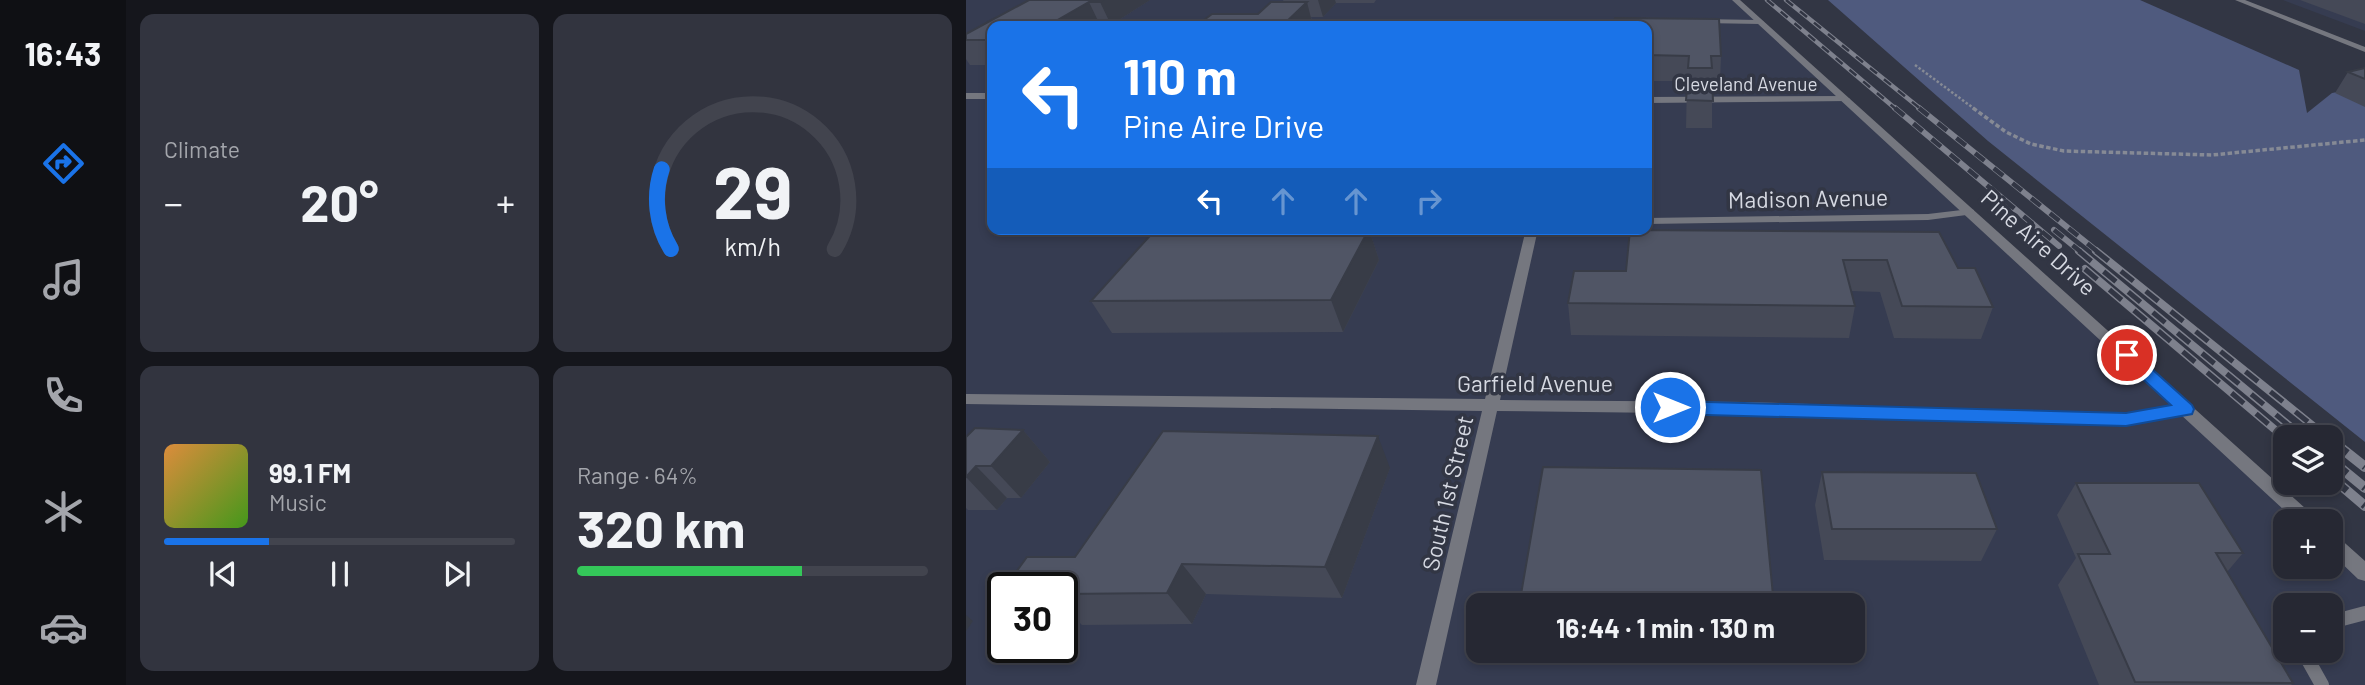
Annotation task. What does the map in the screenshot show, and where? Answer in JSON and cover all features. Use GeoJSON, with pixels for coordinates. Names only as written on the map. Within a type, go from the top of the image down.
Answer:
{"type":"FeatureCollection","features":[{"type":"Feature","properties":{"kind":"street","name":"Pine Aire Drive"},"geometry":{"type":"LineString","coordinates":[[1736,0],[2295,509]]}},
{"type":"Feature","properties":{"kind":"street"},"geometry":{"type":"LineString","coordinates":[[2239,0],[2365,50]]}},
{"type":"Feature","properties":{"kind":"street"},"geometry":{"type":"LineString","coordinates":[[1280,21],[1650,21]]}},
{"type":"Feature","properties":{"kind":"street"},"geometry":{"type":"LineString","coordinates":[[1691,21],[1760,22]]}},
{"type":"Feature","properties":{"kind":"street"},"geometry":{"type":"LineString","coordinates":[[966,96],[987,96]]}},
{"type":"Feature","properties":{"kind":"street","name":"Cleveland Avenue"},"geometry":{"type":"LineString","coordinates":[[1652,100],[1845,99]]}},
{"type":"Feature","properties":{"kind":"street","name":"Madison Avenue"},"geometry":{"type":"LineString","coordinates":[[1652,220],[1914,217],[1970,212]]}},
{"type":"Feature","properties":{"kind":"street","name":"South 1st Street"},"geometry":{"type":"LineString","coordinates":[[1426,685],[1531,235]]}},
{"type":"Feature","properties":{"kind":"street","name":"Garfield Avenue"},"geometry":{"type":"LineString","coordinates":[[966,399],[1748,408],[2126,420],[2186,409]]}},
{"type":"Feature","properties":{"kind":"street"},"geometry":{"type":"LineString","coordinates":[[2343,553],[2365,573]]}},
{"type":"Feature","properties":{"kind":"lane"},"geometry":{"type":"LineString","coordinates":[[2343,619],[2365,613]]}},
{"type":"Feature","properties":{"kind":"lane"},"geometry":{"type":"LineString","coordinates":[[2310,663],[2322,685]]}},
{"type":"Feature","properties":{"kind":"path"},"geometry":{"type":"LineString","coordinates":[[1915,65],[2006,132],[2031,144],[2064,152],[2213,155],[2365,140]]}},
{"type":"Feature","properties":{"kind":"shaded area"},"geometry":{"type":"Polygon","coordinates":[[[966,0],[1736,0],[2273,488],[2273,495],[2280,495],[2296,509],[2273,509],[2273,579],[2343,579],[2343,553],[2365,573],[2365,685],[966,685],[966,0]]]}},
{"type":"Feature","properties":{"kind":"shaded area"},"geometry":{"type":"Polygon","coordinates":[[[1828,0],[2140,0],[2299,70],[2307,113],[2332,93],[2365,87],[2365,442],[1988,141],[1828,0]]]}},
{"type":"Feature","properties":{"kind":"shaded area"},"geometry":{"type":"Polygon","coordinates":[[[2283,0],[2365,0],[2365,31],[2283,0]]]}},
{"type":"Feature","properties":{"kind":"building"},"geometry":{"type":"Polygon","coordinates":[[[1029,0],[1103,0],[1089,2],[1056,21],[990,21],[1029,0]]]}},
{"type":"Feature","properties":{"kind":"building"},"geometry":{"type":"Polygon","coordinates":[[[1271,2],[1307,2],[1287,21],[1203,21],[1212,14],[1258,14],[1271,2]]]}},
{"type":"Feature","properties":{"kind":"building"},"geometry":{"type":"Polygon","coordinates":[[[1615,18],[1719,19],[1721,56],[1711,56],[1712,68],[1688,68],[1689,56],[1652,55],[1652,21],[1614,21],[1615,18]]]}},
{"type":"Feature","properties":{"kind":"building"},"geometry":{"type":"Polygon","coordinates":[[[987,23],[987,40],[966,40],[966,34],[987,23]]]}},
{"type":"Feature","properties":{"kind":"building"},"geometry":{"type":"Polygon","coordinates":[[[2365,68],[2365,79],[2348,72],[2365,68]]]}},
{"type":"Feature","properties":{"kind":"building"},"geometry":{"type":"Polygon","coordinates":[[[1688,79],[1712,79],[1713,101],[1686,100],[1688,79]]]}},
{"type":"Feature","properties":{"kind":"building"},"geometry":{"type":"Polygon","coordinates":[[[1652,230],[1939,232],[1958,268],[1975,268],[1993,307],[1902,306],[1887,260],[1843,260],[1855,306],[1568,303],[1574,271],[1626,271],[1630,235],[1652,235],[1652,230]]]}},
{"type":"Feature","properties":{"kind":"building"},"geometry":{"type":"Polygon","coordinates":[[[1151,235],[1366,235],[1331,300],[1091,301],[1151,235]]]}},
{"type":"Feature","properties":{"kind":"building"},"geometry":{"type":"Polygon","coordinates":[[[975,428],[1023,430],[991,466],[976,466],[966,477],[966,437],[975,428]]]}},
{"type":"Feature","properties":{"kind":"building"},"geometry":{"type":"Polygon","coordinates":[[[1163,431],[1378,436],[1325,567],[1182,564],[1167,593],[1078,594],[1078,572],[1016,572],[1027,557],[1075,557],[1163,431]]]}},
{"type":"Feature","properties":{"kind":"building"},"geometry":{"type":"Polygon","coordinates":[[[1543,467],[1761,470],[1773,593],[1521,593],[1543,467]]]}},
{"type":"Feature","properties":{"kind":"building"},"geometry":{"type":"Polygon","coordinates":[[[1822,472],[1976,473],[1997,529],[1832,529],[1822,472]]]}},
{"type":"Feature","properties":{"kind":"building"},"geometry":{"type":"Polygon","coordinates":[[[2076,483],[2199,483],[2243,553],[2216,553],[2273,649],[2273,663],[2281,663],[2293,683],[2135,682],[2078,554],[2110,554],[2076,483]]]}},
{"type":"Feature","properties":{"kind":"railway"},"geometry":{"type":"LineString","coordinates":[[1767,0],[1897,110]]}},
{"type":"Feature","properties":{"kind":"railway"},"geometry":{"type":"LineString","coordinates":[[1786,0],[1922,110]]}},
{"type":"Feature","properties":{"kind":"railway"},"geometry":{"type":"LineString","coordinates":[[1895,108],[2059,246]]}},
{"type":"Feature","properties":{"kind":"railway"},"geometry":{"type":"LineString","coordinates":[[1919,108],[2098,252]]}},
{"type":"Feature","properties":{"kind":"railway"},"geometry":{"type":"LineString","coordinates":[[2054,230],[2081,252]]}},
{"type":"Feature","properties":{"kind":"railway"},"geometry":{"type":"LineString","coordinates":[[2079,251],[2288,425]]}},
{"type":"Feature","properties":{"kind":"railway"},"geometry":{"type":"LineString","coordinates":[[2096,251],[2312,425]]}},
{"type":"Feature","properties":{"kind":"railway"},"geometry":{"type":"LineString","coordinates":[[2085,269],[2273,428]]}},
{"type":"Feature","properties":{"kind":"railway"},"geometry":{"type":"LineString","coordinates":[[2343,450],[2365,467]]}},
{"type":"Feature","properties":{"kind":"railway"},"geometry":{"type":"LineString","coordinates":[[2343,470],[2365,488]]}},
{"type":"Feature","properties":{"kind":"railway"},"geometry":{"type":"LineString","coordinates":[[2343,487],[2365,506]]}},
{"type":"Feature","properties":{"kind":"route"},"geometry":{"type":"LineString","coordinates":[[1670,407],[2126,420],[2186,409],[2127,355]]}}]}
